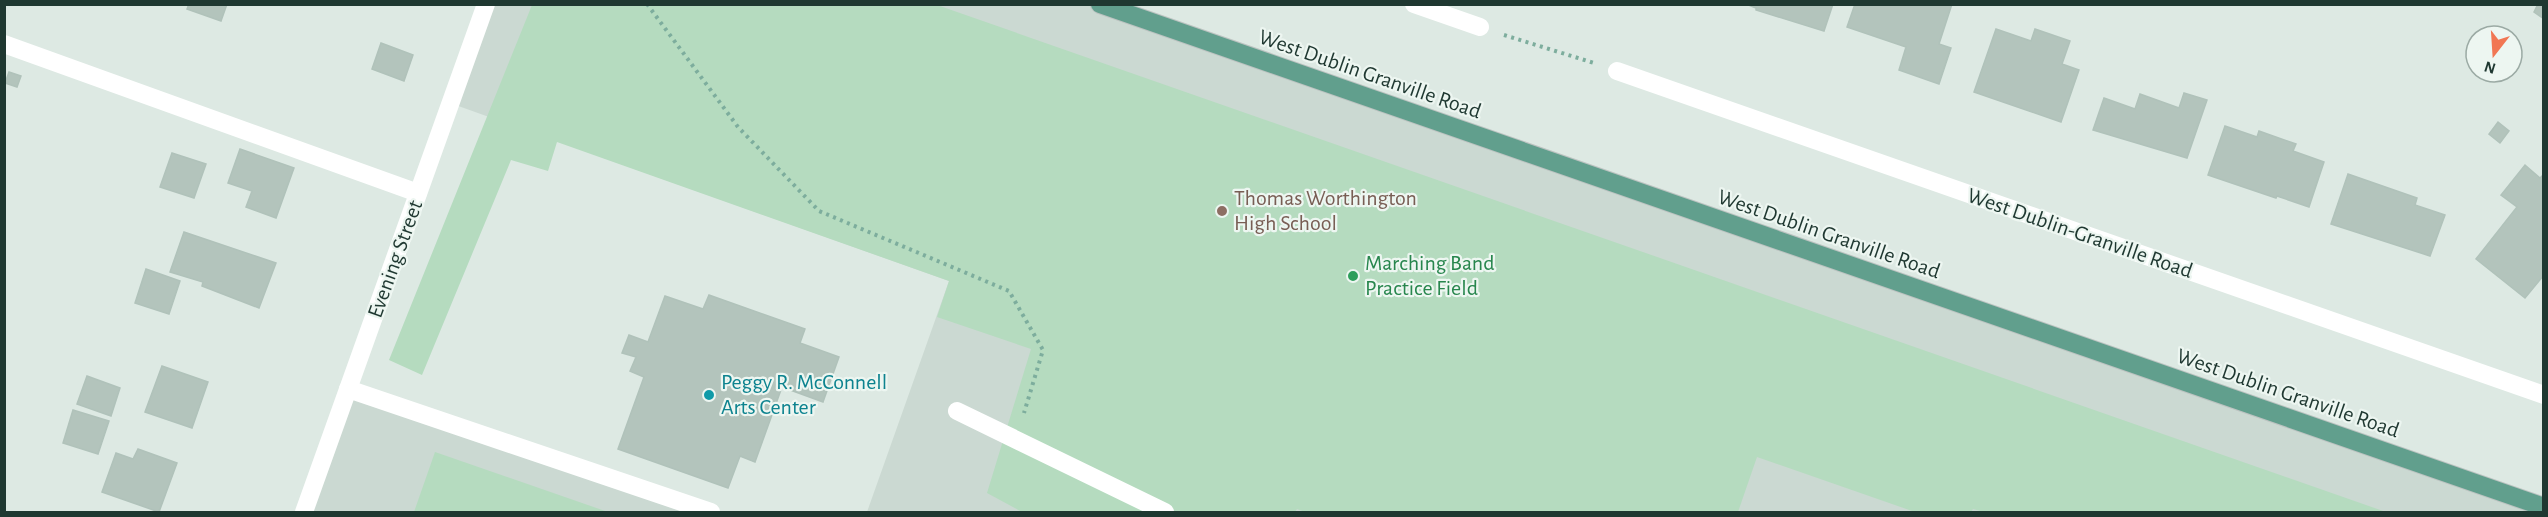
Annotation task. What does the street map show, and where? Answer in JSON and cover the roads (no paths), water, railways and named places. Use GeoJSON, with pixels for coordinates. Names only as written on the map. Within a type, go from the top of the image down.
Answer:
{"type":"FeatureCollection","features":[{"type":"Feature","properties":{"kind":"main road","name":"West Dublin Granville Road"},"geometry":{"type":"LineString","coordinates":[[1100,4],[2544,507]]}},
{"type":"Feature","properties":{"kind":"street","name":"Evening Street"},"geometry":{"type":"LineString","coordinates":[[304,513],[486,4]]}},
{"type":"Feature","properties":{"kind":"street"},"geometry":{"type":"LineString","coordinates":[[1414,4],[1480,27]]}},
{"type":"Feature","properties":{"kind":"street"},"geometry":{"type":"LineString","coordinates":[[4,44],[418,193]]}},
{"type":"Feature","properties":{"kind":"street","name":"West Dublin-Granville Road"},"geometry":{"type":"LineString","coordinates":[[1617,71],[2544,395]]}},
{"type":"Feature","properties":{"kind":"street"},"geometry":{"type":"LineString","coordinates":[[348,389],[711,513]]}},
{"type":"Feature","properties":{"kind":"street"},"geometry":{"type":"LineString","coordinates":[[957,411],[1165,513]]}},
{"type":"Feature","properties":{"kind":"place","name":"Thomas Worthington High School"},"geometry":{"type":"Point","coordinates":[1222,211]}},
{"type":"Feature","properties":{"kind":"place","name":"Marching Band Practice Field"},"geometry":{"type":"Point","coordinates":[1353,276]}},
{"type":"Feature","properties":{"kind":"place","name":"Peggy R. McConnell Arts Center"},"geometry":{"type":"Point","coordinates":[709,395]}}]}
